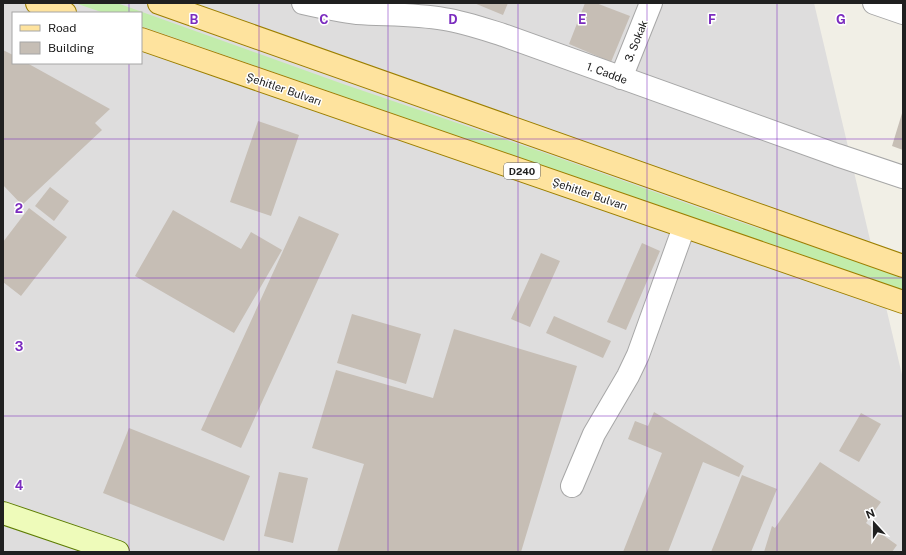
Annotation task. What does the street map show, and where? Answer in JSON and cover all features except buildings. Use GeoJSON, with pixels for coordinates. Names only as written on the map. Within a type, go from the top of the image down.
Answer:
{"type":"FeatureCollection","features":[{"type":"Feature","properties":{"kind":"main road"},"geometry":{"type":"LineString","coordinates":[[37,3],[62,12]]}},
{"type":"Feature","properties":{"kind":"main road"},"geometry":{"type":"LineString","coordinates":[[158,3],[903,266]]}},
{"type":"Feature","properties":{"kind":"main road","name":"Şehitler Bulvarı"},"geometry":{"type":"LineString","coordinates":[[142,39],[903,302]]}},
{"type":"Feature","properties":{"kind":"main road"},"geometry":{"type":"LineString","coordinates":[[3,513],[118,552]]}},
{"type":"Feature","properties":{"kind":"street","name":"1. Cadde"},"geometry":{"type":"LineString","coordinates":[[303,3],[333,10],[357,13],[418,16],[444,19],[503,35],[837,156],[903,177]]}},
{"type":"Feature","properties":{"kind":"street","name":"3. Sokak"},"geometry":{"type":"LineString","coordinates":[[621,78],[651,3]]}},
{"type":"Feature","properties":{"kind":"street"},"geometry":{"type":"LineString","coordinates":[[874,3],[903,13]]}},
{"type":"Feature","properties":{"kind":"street"},"geometry":{"type":"LineString","coordinates":[[572,486],[594,434],[628,376],[638,355],[684,227]]}},
{"type":"Feature","properties":{"kind":"shaded area"},"geometry":{"type":"Polygon","coordinates":[[[3,3],[814,3],[903,379],[903,552],[3,552],[3,3]]]}},
{"type":"Feature","properties":{"kind":"green space"},"geometry":{"type":"Polygon","coordinates":[[[75,3],[117,3],[343,84],[542,152],[725,217],[903,277],[903,291],[142,26],[142,12],[101,12],[75,3]]]}}]}
